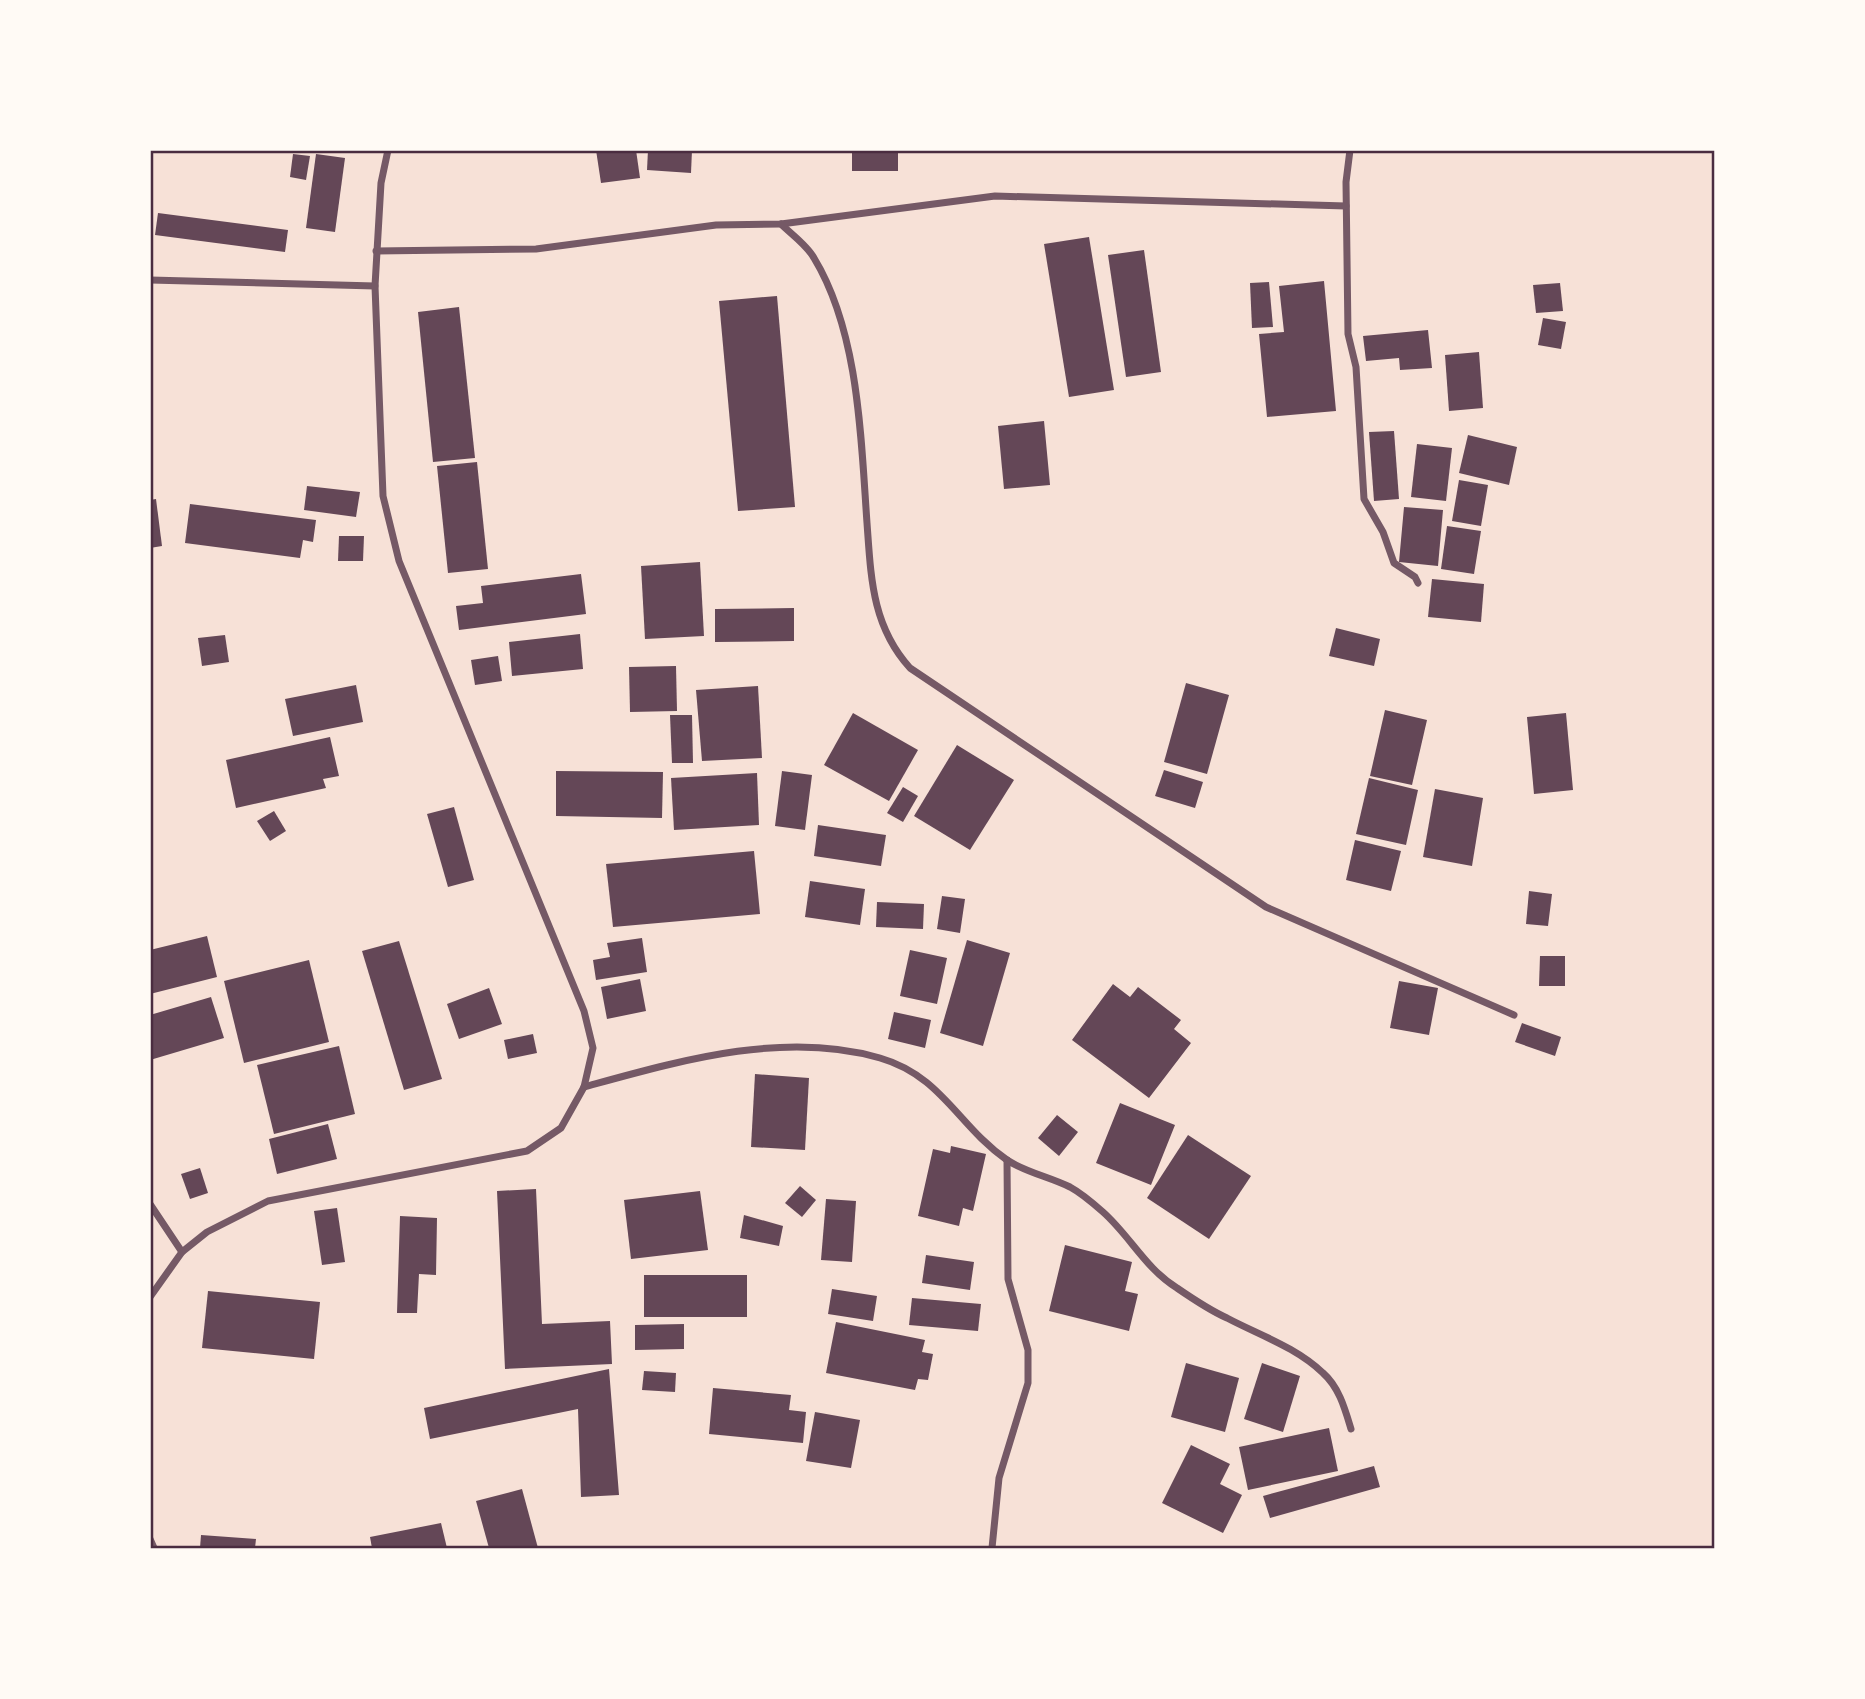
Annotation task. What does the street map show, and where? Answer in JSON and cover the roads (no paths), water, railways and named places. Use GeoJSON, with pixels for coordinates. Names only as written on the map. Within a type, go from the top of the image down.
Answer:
{"type":"FeatureCollection","features":[{"type":"Feature","properties":{"kind":"street"},"geometry":{"type":"LineString","coordinates":[[150,1297],[182,1252],[207,1232],[268,1201],[527,1151],[561,1128],[584,1087],[593,1048],[584,1011],[399,561],[383,496],[375,286],[381,183],[388,150]]}},
{"type":"Feature","properties":{"kind":"street"},"geometry":{"type":"LineString","coordinates":[[1350,150],[1346,206],[1348,334],[1356,367],[1364,499],[1383,532],[1394,564],[1415,577],[1418,583]]}},
{"type":"Feature","properties":{"kind":"street"},"geometry":{"type":"LineString","coordinates":[[376,251],[536,250],[716,225],[781,224],[995,196],[1346,206]]}},
{"type":"Feature","properties":{"kind":"street"},"geometry":{"type":"LineString","coordinates":[[781,224],[814,256],[844,333],[860,421],[873,583],[880,619],[891,647],[910,668],[1266,907],[1514,1015]]}},
{"type":"Feature","properties":{"kind":"street"},"geometry":{"type":"LineString","coordinates":[[150,280],[375,286]]}},
{"type":"Feature","properties":{"kind":"street"},"geometry":{"type":"LineString","coordinates":[[584,1087],[678,1061],[746,1050],[830,1048],[880,1058],[908,1069],[933,1085],[974,1130],[1007,1160],[1071,1188],[1105,1214],[1146,1262],[1173,1286],[1225,1318],[1275,1340],[1324,1373],[1342,1399],[1351,1429]]}},
{"type":"Feature","properties":{"kind":"street"},"geometry":{"type":"LineString","coordinates":[[992,1549],[999,1478],[1028,1383],[1028,1350],[1008,1279],[1007,1160]]}},
{"type":"Feature","properties":{"kind":"street"},"geometry":{"type":"LineString","coordinates":[[150,1204],[182,1252]]}},
{"type":"Feature","properties":{"kind":"street"},"geometry":{"type":"LineString","coordinates":[[150,1539],[154,1549]]}}]}
